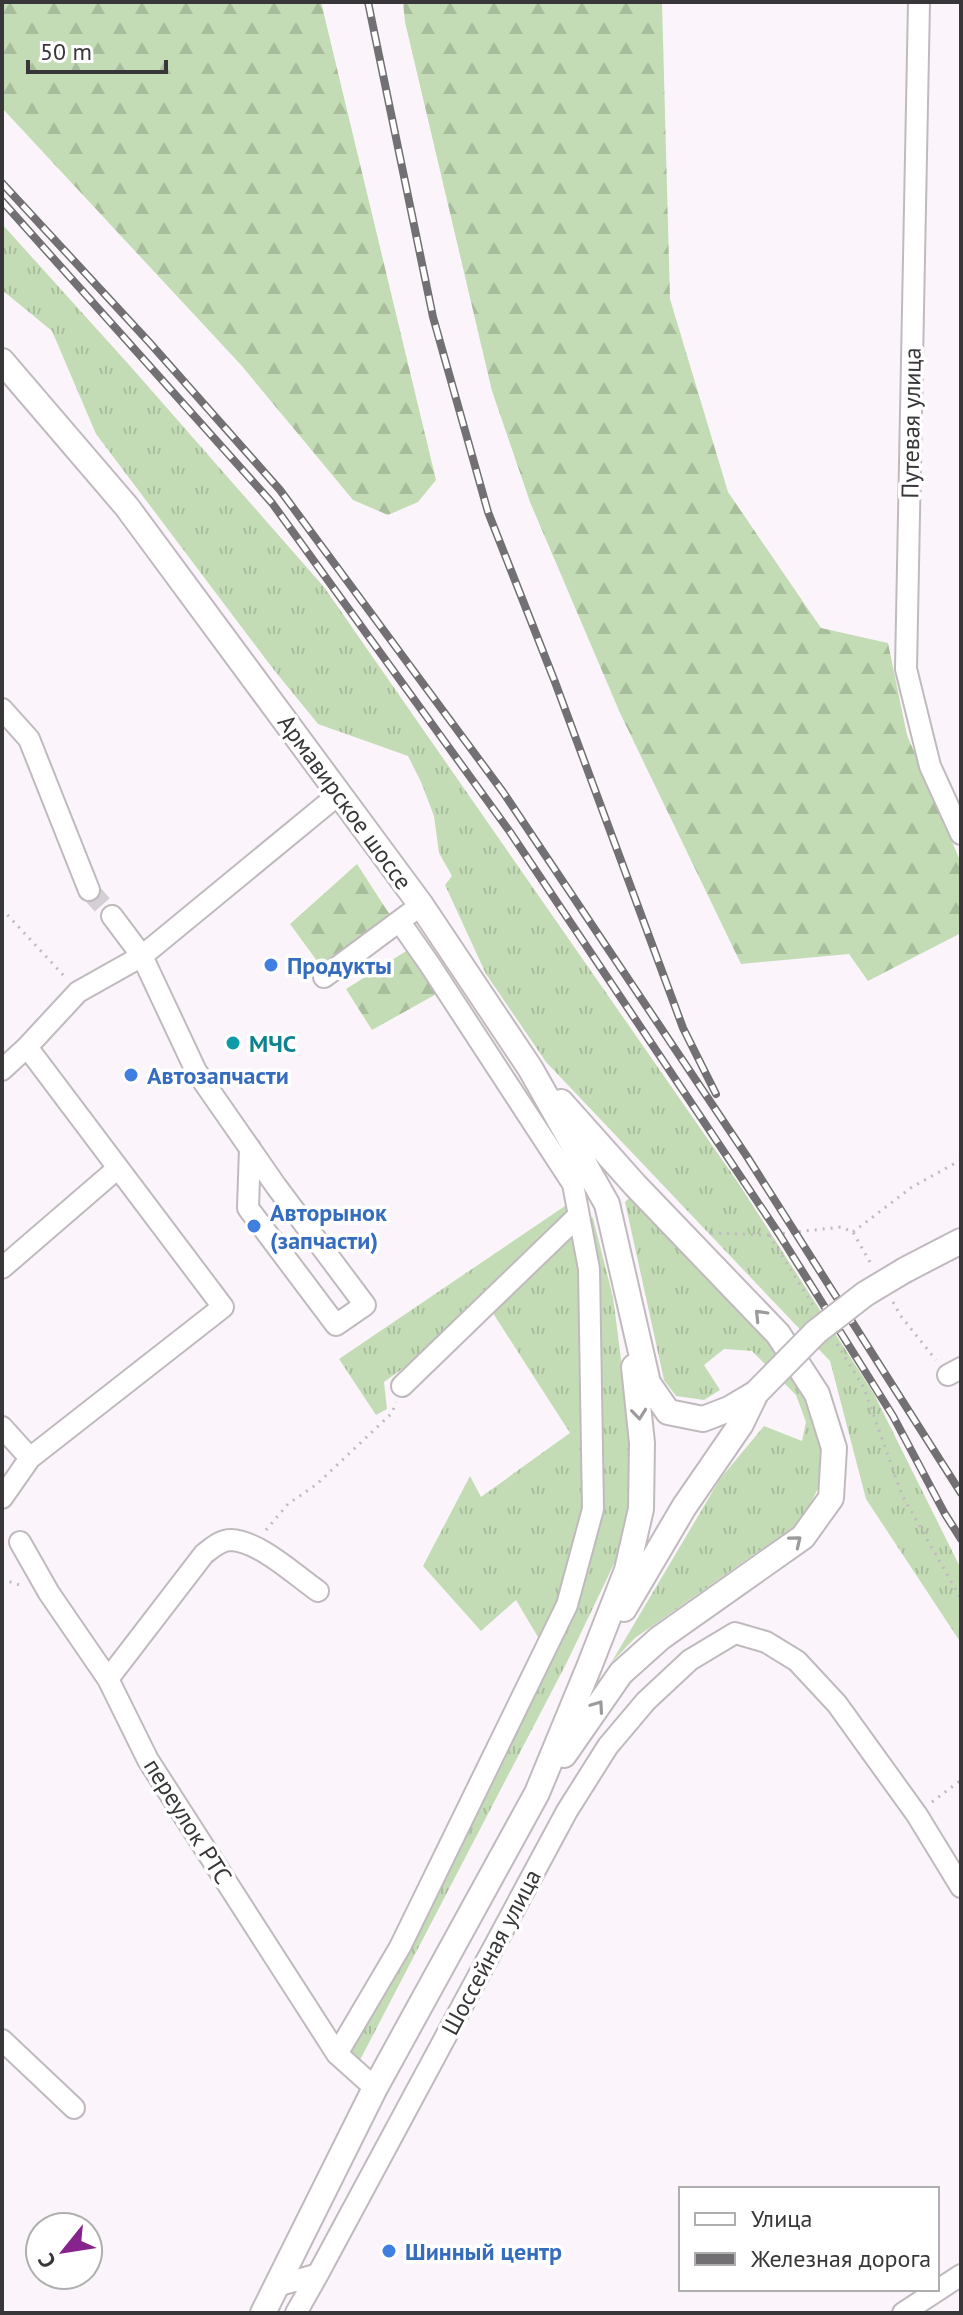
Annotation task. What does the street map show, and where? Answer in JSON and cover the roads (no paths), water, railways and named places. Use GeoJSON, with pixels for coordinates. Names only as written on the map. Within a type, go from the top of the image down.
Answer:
{"type":"FeatureCollection","features":[{"type":"Feature","properties":{"kind":"main road","name":"Армавирское шоссе"},"geometry":{"type":"LineString","coordinates":[[2,361],[127,507],[421,905],[530,1068],[607,1204],[625,1281]]}},
{"type":"Feature","properties":{"kind":"main road"},"geometry":{"type":"LineString","coordinates":[[530,1068],[635,1185],[778,1334],[817,1394],[834,1448],[831,1498],[803,1537],[660,1638],[621,1673],[537,1793]]}},
{"type":"Feature","properties":{"kind":"main road"},"geometry":{"type":"LineString","coordinates":[[625,1281],[648,1383],[668,1412],[703,1419],[729,1409],[756,1393],[816,1332],[865,1294],[961,1241]]}},
{"type":"Feature","properties":{"kind":"main road"},"geometry":{"type":"LineString","coordinates":[[589,1667],[627,1570],[641,1509],[642,1443],[625,1281]]}},
{"type":"Feature","properties":{"kind":"main road"},"geometry":{"type":"LineString","coordinates":[[589,1667],[684,1507],[741,1424],[756,1393]]}},
{"type":"Feature","properties":{"kind":"main road","name":"Шоссейная улица"},"geometry":{"type":"LineString","coordinates":[[263,2313],[375,2088],[537,1793],[589,1667]]}},
{"type":"Feature","properties":{"kind":"street","name":"Путевая улица"},"geometry":{"type":"LineString","coordinates":[[919,2],[906,669],[930,766],[961,834]]}},
{"type":"Feature","properties":{"kind":"street"},"geometry":{"type":"LineString","coordinates":[[2,709],[29,739],[89,890]]}},
{"type":"Feature","properties":{"kind":"street"},"geometry":{"type":"LineString","coordinates":[[2,1070],[78,992],[142,956],[339,794]]}},
{"type":"Feature","properties":{"kind":"street"},"geometry":{"type":"LineString","coordinates":[[324,977],[421,905]]}},
{"type":"Feature","properties":{"kind":"street"},"geometry":{"type":"LineString","coordinates":[[112,916],[142,956],[196,1071],[365,1305],[336,1325],[248,1208],[250,1148]]}},
{"type":"Feature","properties":{"kind":"street"},"geometry":{"type":"LineString","coordinates":[[337,2054],[400,1947],[567,1605],[593,1509],[589,1269],[573,1184],[400,922]]}},
{"type":"Feature","properties":{"kind":"street"},"geometry":{"type":"LineString","coordinates":[[2,1498],[30,1458],[223,1307],[27,1047]]}},
{"type":"Feature","properties":{"kind":"street"},"geometry":{"type":"LineString","coordinates":[[2,1268],[118,1168]]}},
{"type":"Feature","properties":{"kind":"street"},"geometry":{"type":"LineString","coordinates":[[402,1386],[578,1216]]}},
{"type":"Feature","properties":{"kind":"street"},"geometry":{"type":"LineString","coordinates":[[2,1427],[30,1458]]}},
{"type":"Feature","properties":{"kind":"street"},"geometry":{"type":"LineString","coordinates":[[108,1679],[204,1554],[216,1544],[229,1540],[253,1545],[318,1591]]}},
{"type":"Feature","properties":{"kind":"street","name":"переулок РТС"},"geometry":{"type":"LineString","coordinates":[[20,1542],[49,1593],[108,1679],[148,1760],[337,2054],[375,2088]]}},
{"type":"Feature","properties":{"kind":"street","name":"Шоссейная улица"},"geometry":{"type":"LineString","coordinates":[[296,2313],[567,1811],[608,1746],[646,1701],[690,1660],[735,1633],[766,1642],[797,1661],[837,1704],[917,1815],[961,1887]]}},
{"type":"Feature","properties":{"kind":"street"},"geometry":{"type":"LineString","coordinates":[[2,2040],[74,2108]]}},
{"type":"Feature","properties":{"kind":"street"},"geometry":{"type":"LineString","coordinates":[[277,2286],[318,2274]]}},
{"type":"Feature","properties":{"kind":"street"},"geometry":{"type":"LineString","coordinates":[[939,2289],[961,2275]]}},
{"type":"Feature","properties":{"kind":"street"},"geometry":{"type":"LineString","coordinates":[[903,2313],[937,2291]]}},
{"type":"Feature","properties":{"kind":"tunnel"},"geometry":{"type":"LineString","coordinates":[[89,890],[112,916]]}},
{"type":"Feature","properties":{"kind":"railway"},"geometry":{"type":"LineString","coordinates":[[368,2],[433,317],[488,512],[555,682],[683,1028],[716,1094]]}},
{"type":"Feature","properties":{"kind":"railway"},"geometry":{"type":"LineString","coordinates":[[2,183],[280,490],[503,792],[746,1155],[961,1493]]}},
{"type":"Feature","properties":{"kind":"railway"},"geometry":{"type":"LineString","coordinates":[[2,201],[272,503],[510,832],[779,1234],[893,1416],[961,1539]]}},
{"type":"Feature","properties":{"kind":"place","name":"Продукты"},"geometry":{"type":"Point","coordinates":[271,965]}},
{"type":"Feature","properties":{"kind":"place","name":"МЧС"},"geometry":{"type":"Point","coordinates":[233,1043]}},
{"type":"Feature","properties":{"kind":"place","name":"Автозапчасти"},"geometry":{"type":"Point","coordinates":[131,1075]}},
{"type":"Feature","properties":{"kind":"place","name":"Авторынок (запчасти)"},"geometry":{"type":"Point","coordinates":[254,1226]}},
{"type":"Feature","properties":{"kind":"place","name":"Шинный центр"},"geometry":{"type":"Point","coordinates":[389,2251]}}]}
